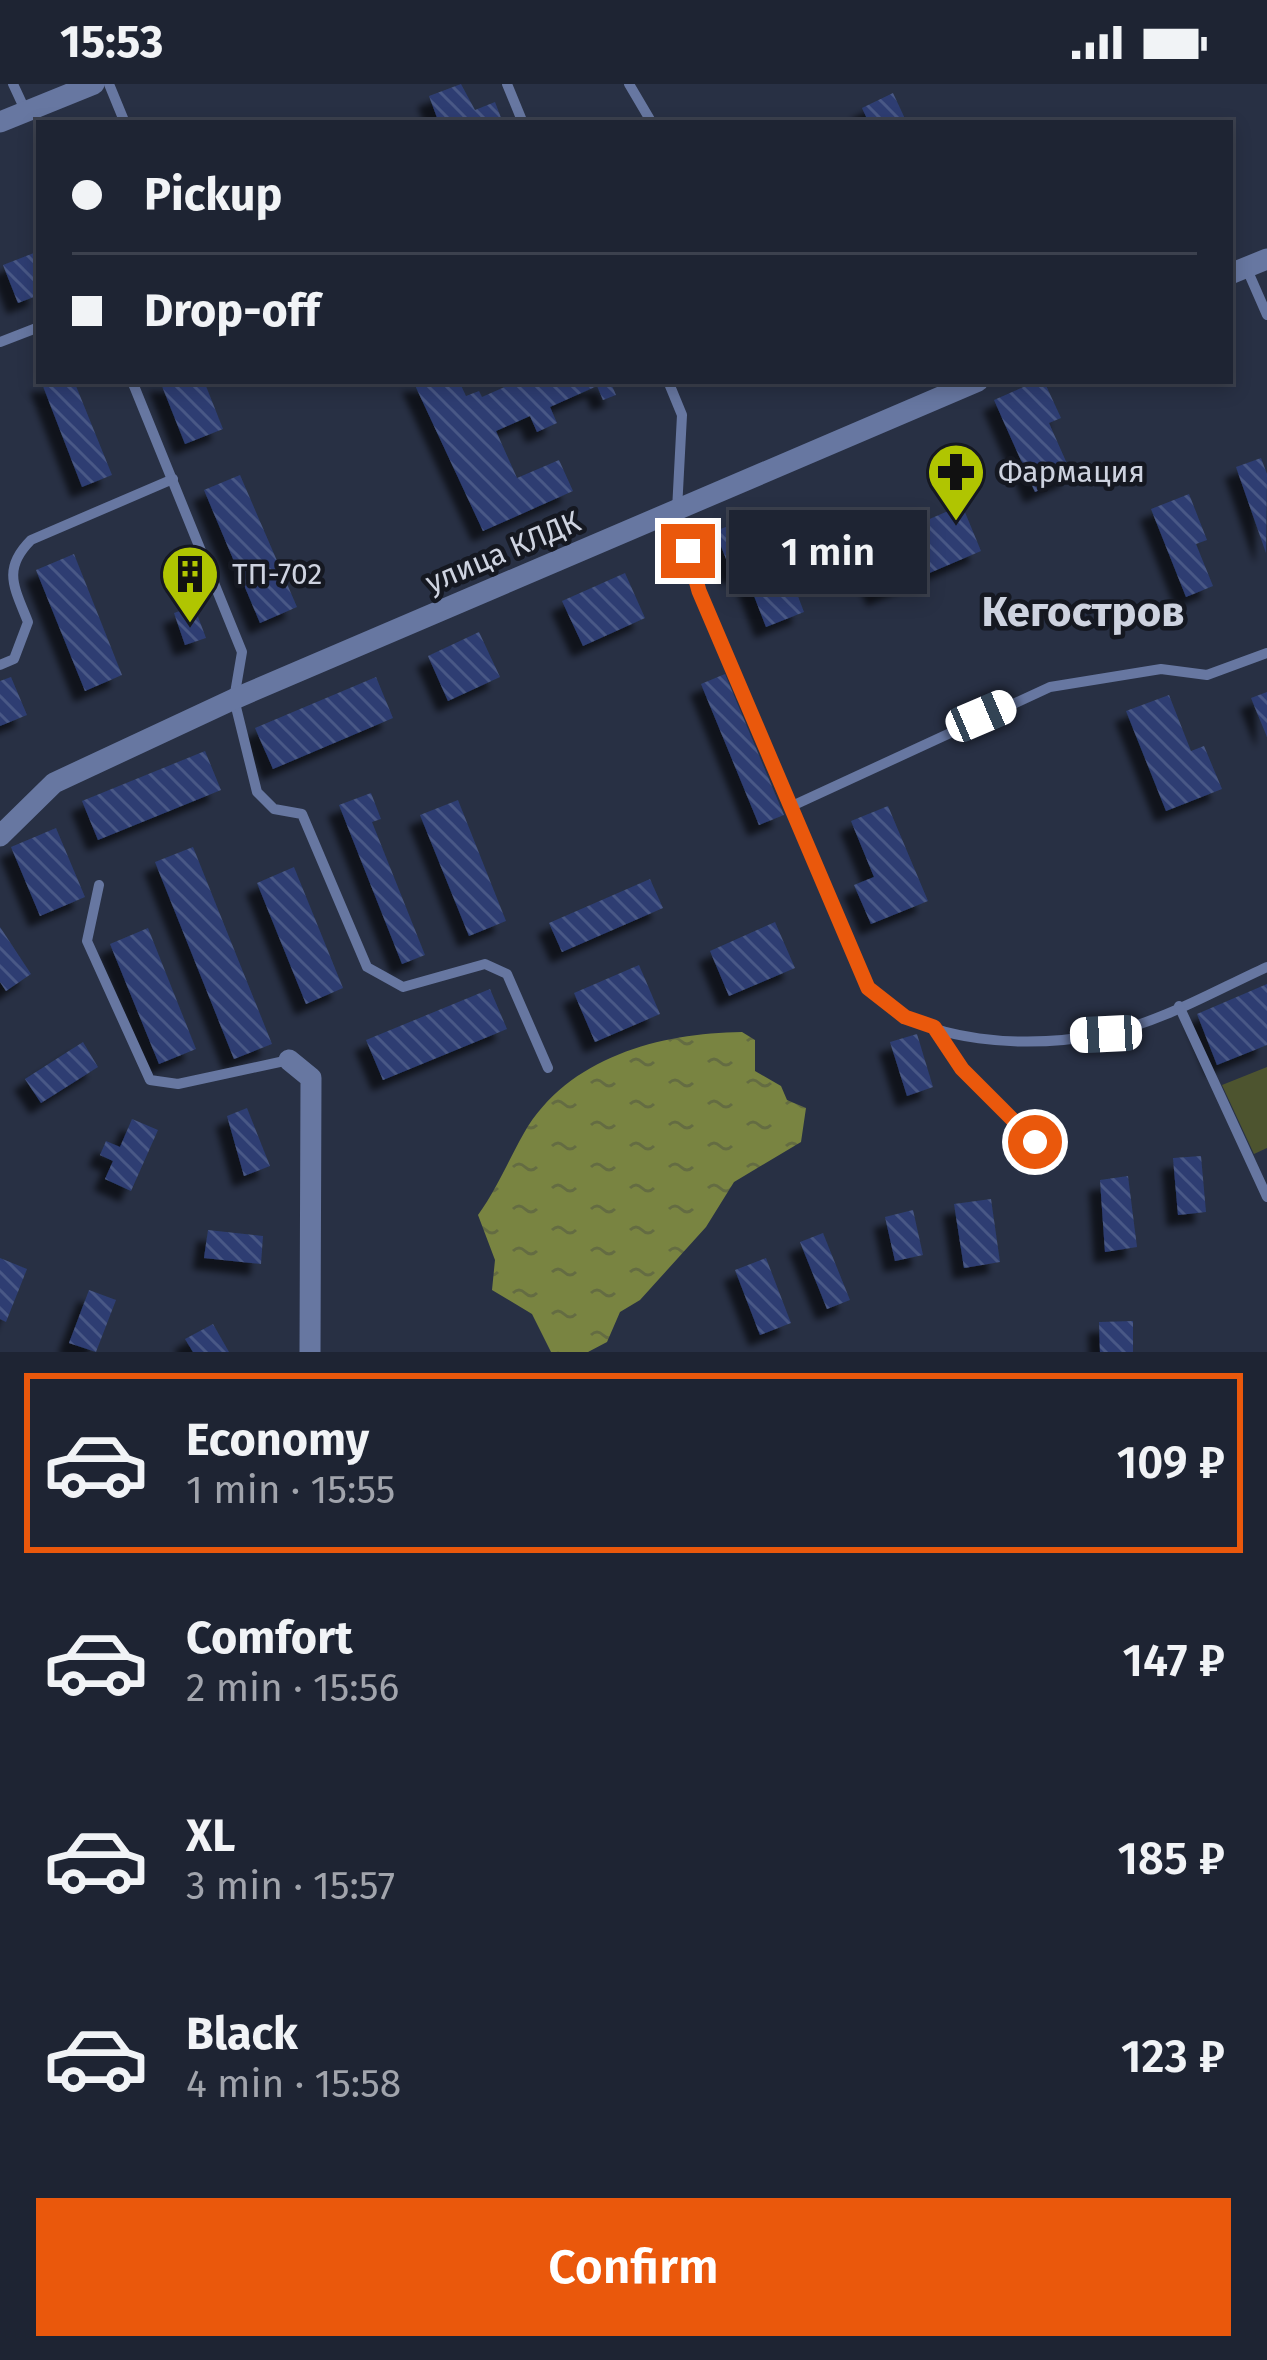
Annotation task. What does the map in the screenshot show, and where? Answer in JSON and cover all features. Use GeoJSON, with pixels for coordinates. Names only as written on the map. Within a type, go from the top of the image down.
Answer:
{"type":"FeatureCollection","features":[{"type":"Feature","properties":{"kind":"street"},"geometry":{"type":"LineString","coordinates":[[0,122],[94,84]]}},
{"type":"Feature","properties":{"kind":"street","name":"улица КЛДК"},"geometry":{"type":"LineString","coordinates":[[0,836],[54,783],[234,699],[971,384]]}},
{"type":"Feature","properties":{"kind":"street"},"geometry":{"type":"LineString","coordinates":[[290,1060],[311,1078],[310,1352]]}},
{"type":"Feature","properties":{"kind":"lane"},"geometry":{"type":"LineString","coordinates":[[13,84],[26,112]]}},
{"type":"Feature","properties":{"kind":"lane"},"geometry":{"type":"LineString","coordinates":[[110,84],[124,120]]}},
{"type":"Feature","properties":{"kind":"lane"},"geometry":{"type":"LineString","coordinates":[[507,84],[522,120]]}},
{"type":"Feature","properties":{"kind":"lane"},"geometry":{"type":"LineString","coordinates":[[629,84],[650,120]]}},
{"type":"Feature","properties":{"kind":"lane"},"geometry":{"type":"LineString","coordinates":[[1248,267],[1267,315]]}},
{"type":"Feature","properties":{"kind":"lane"},"geometry":{"type":"LineString","coordinates":[[0,342],[36,328]]}},
{"type":"Feature","properties":{"kind":"lane"},"geometry":{"type":"LineString","coordinates":[[133,384],[242,652],[234,699],[257,792],[274,808],[302,814],[367,967],[403,987],[484,964],[498,967],[507,974],[548,1068]]}},
{"type":"Feature","properties":{"kind":"lane"},"geometry":{"type":"LineString","coordinates":[[669,384],[682,415],[677,510],[699,591],[868,988],[894,1011],[934,1027],[996,1041],[1106,1034],[1267,967]]}},
{"type":"Feature","properties":{"kind":"lane"},"geometry":{"type":"LineString","coordinates":[[0,665],[14,659],[28,622],[10,575],[14,557],[31,540],[173,479]]}},
{"type":"Feature","properties":{"kind":"lane"},"geometry":{"type":"LineString","coordinates":[[792,806],[1050,687],[1161,669],[1207,675],[1267,653]]}},
{"type":"Feature","properties":{"kind":"lane"},"geometry":{"type":"LineString","coordinates":[[99,885],[87,941],[150,1080],[178,1084],[290,1060]]}},
{"type":"Feature","properties":{"kind":"lane"},"geometry":{"type":"LineString","coordinates":[[1179,1006],[1267,1197]]}},
{"type":"Feature","properties":{"kind":"lane"},"geometry":{"type":"LineString","coordinates":[[934,1027],[962,1069],[1042,1152]]}},
{"type":"Feature","properties":{"kind":"shaded area"},"geometry":{"type":"Polygon","coordinates":[[[1267,1067],[1267,1148],[1254,1154],[1222,1085],[1267,1067]]]}},
{"type":"Feature","properties":{"kind":"water"},"geometry":{"type":"Polygon","coordinates":[[[742,1032],[755,1040],[755,1071],[781,1086],[787,1100],[806,1108],[801,1142],[734,1182],[706,1227],[640,1300],[620,1312],[607,1342],[588,1352],[551,1352],[532,1314],[492,1290],[495,1260],[478,1215],[524,1133],[565,1085],[619,1054],[680,1038],[742,1032]]]}},
{"type":"Feature","properties":{"kind":"building"},"geometry":{"type":"Polygon","coordinates":[[[461,84],[475,110],[495,102],[502,120],[438,120],[429,96],[461,84]]]}},
{"type":"Feature","properties":{"kind":"building"},"geometry":{"type":"Polygon","coordinates":[[[893,93],[906,120],[868,120],[862,108],[893,93]]]}},
{"type":"Feature","properties":{"kind":"building"},"geometry":{"type":"Polygon","coordinates":[[[36,252],[36,296],[18,303],[3,265],[36,252]]]}},
{"type":"Feature","properties":{"kind":"building"},"geometry":{"type":"Polygon","coordinates":[[[42,384],[75,384],[112,475],[82,487],[42,384]]]}},
{"type":"Feature","properties":{"kind":"building"},"geometry":{"type":"Polygon","coordinates":[[[161,384],[205,384],[223,429],[185,444],[161,384]]]}},
{"type":"Feature","properties":{"kind":"building"},"geometry":{"type":"Polygon","coordinates":[[[414,384],[460,384],[466,396],[479,391],[482,397],[511,384],[611,384],[616,395],[603,400],[597,386],[550,407],[557,423],[537,432],[530,416],[496,431],[517,478],[559,460],[573,491],[483,531],[414,384]]]}},
{"type":"Feature","properties":{"kind":"building"},"geometry":{"type":"Polygon","coordinates":[[[1030,384],[1045,384],[1061,418],[1049,423],[1072,475],[1035,492],[994,400],[1030,384]]]}},
{"type":"Feature","properties":{"kind":"building"},"geometry":{"type":"Polygon","coordinates":[[[1261,458],[1267,474],[1266,553],[1236,467],[1261,458]]]}},
{"type":"Feature","properties":{"kind":"building"},"geometry":{"type":"Polygon","coordinates":[[[240,475],[297,607],[260,623],[204,490],[240,475]]]}},
{"type":"Feature","properties":{"kind":"building"},"geometry":{"type":"Polygon","coordinates":[[[1189,494],[1207,540],[1196,544],[1213,586],[1186,597],[1151,509],[1189,494]]]}},
{"type":"Feature","properties":{"kind":"building"},"geometry":{"type":"Polygon","coordinates":[[[962,505],[981,551],[878,595],[858,550],[962,505]]]}},
{"type":"Feature","properties":{"kind":"building"},"geometry":{"type":"Polygon","coordinates":[[[766,512],[804,612],[766,627],[744,570],[732,574],[715,531],[766,512]]]}},
{"type":"Feature","properties":{"kind":"building"},"geometry":{"type":"Polygon","coordinates":[[[74,554],[122,675],[85,691],[36,570],[74,554]]]}},
{"type":"Feature","properties":{"kind":"building"},"geometry":{"type":"Polygon","coordinates":[[[625,573],[645,618],[583,646],[562,601],[625,573]]]}},
{"type":"Feature","properties":{"kind":"building","name":"ТП-702"},"geometry":{"type":"Polygon","coordinates":[[[194,606],[206,638],[185,645],[174,613],[194,606]]]}},
{"type":"Feature","properties":{"kind":"building"},"geometry":{"type":"Polygon","coordinates":[[[479,632],[500,677],[448,701],[428,656],[479,632]]]}},
{"type":"Feature","properties":{"kind":"building"},"geometry":{"type":"Polygon","coordinates":[[[725,674],[784,815],[759,825],[701,684],[725,674]]]}},
{"type":"Feature","properties":{"kind":"building"},"geometry":{"type":"Polygon","coordinates":[[[11,677],[27,715],[0,726],[0,681],[11,677]]]}},
{"type":"Feature","properties":{"kind":"building"},"geometry":{"type":"Polygon","coordinates":[[[376,677],[393,718],[273,769],[255,728],[376,677]]]}},
{"type":"Feature","properties":{"kind":"building"},"geometry":{"type":"Polygon","coordinates":[[[1267,692],[1267,737],[1251,698],[1267,692]]]}},
{"type":"Feature","properties":{"kind":"building"},"geometry":{"type":"Polygon","coordinates":[[[1169,695],[1191,751],[1204,746],[1222,789],[1166,811],[1126,711],[1169,695]]]}},
{"type":"Feature","properties":{"kind":"building"},"geometry":{"type":"Polygon","coordinates":[[[205,751],[221,790],[98,840],[82,801],[205,751]]]}},
{"type":"Feature","properties":{"kind":"building"},"geometry":{"type":"Polygon","coordinates":[[[371,793],[381,819],[372,822],[425,955],[402,964],[339,805],[371,793]]]}},
{"type":"Feature","properties":{"kind":"building"},"geometry":{"type":"Polygon","coordinates":[[[458,800],[506,921],[469,936],[420,815],[458,800]]]}},
{"type":"Feature","properties":{"kind":"building"},"geometry":{"type":"Polygon","coordinates":[[[888,806],[928,901],[871,924],[854,885],[874,877],[851,821],[888,806]]]}},
{"type":"Feature","properties":{"kind":"building"},"geometry":{"type":"Polygon","coordinates":[[[56,828],[85,897],[40,916],[11,847],[56,828]]]}},
{"type":"Feature","properties":{"kind":"building"},"geometry":{"type":"Polygon","coordinates":[[[193,847],[272,1044],[234,1059],[155,862],[193,847]]]}},
{"type":"Feature","properties":{"kind":"building"},"geometry":{"type":"Polygon","coordinates":[[[294,867],[343,988],[306,1004],[257,883],[294,867]]]}},
{"type":"Feature","properties":{"kind":"building"},"geometry":{"type":"Polygon","coordinates":[[[650,879],[663,908],[562,952],[549,923],[650,879]]]}},
{"type":"Feature","properties":{"kind":"building"},"geometry":{"type":"Polygon","coordinates":[[[775,922],[795,968],[729,996],[710,951],[775,922]]]}},
{"type":"Feature","properties":{"kind":"building"},"geometry":{"type":"Polygon","coordinates":[[[0,927],[31,974],[6,991],[0,982],[0,927]]]}},
{"type":"Feature","properties":{"kind":"building"},"geometry":{"type":"Polygon","coordinates":[[[148,928],[196,1049],[159,1064],[110,944],[148,928]]]}},
{"type":"Feature","properties":{"kind":"building"},"geometry":{"type":"Polygon","coordinates":[[[639,965],[660,1014],[595,1042],[574,993],[639,965]]]}},
{"type":"Feature","properties":{"kind":"building"},"geometry":{"type":"Polygon","coordinates":[[[1267,984],[1267,1045],[1217,1065],[1197,1014],[1267,984]]]}},
{"type":"Feature","properties":{"kind":"building"},"geometry":{"type":"Polygon","coordinates":[[[490,989],[507,1029],[383,1080],[366,1040],[490,989]]]}},
{"type":"Feature","properties":{"kind":"building"},"geometry":{"type":"Polygon","coordinates":[[[917,1034],[933,1087],[907,1096],[890,1042],[917,1034]]]}},
{"type":"Feature","properties":{"kind":"building"},"geometry":{"type":"Polygon","coordinates":[[[83,1042],[98,1067],[41,1103],[25,1079],[83,1042]]]}},
{"type":"Feature","properties":{"kind":"building"},"geometry":{"type":"Polygon","coordinates":[[[247,1108],[270,1166],[244,1176],[227,1116],[247,1108]]]}},
{"type":"Feature","properties":{"kind":"building"},"geometry":{"type":"Polygon","coordinates":[[[132,1119],[158,1130],[131,1191],[105,1179],[113,1161],[100,1155],[106,1141],[120,1147],[132,1119]]]}},
{"type":"Feature","properties":{"kind":"building"},"geometry":{"type":"Polygon","coordinates":[[[1201,1156],[1206,1212],[1178,1215],[1173,1158],[1201,1156]]]}},
{"type":"Feature","properties":{"kind":"building"},"geometry":{"type":"Polygon","coordinates":[[[1128,1176],[1137,1247],[1105,1252],[1100,1180],[1128,1176]]]}},
{"type":"Feature","properties":{"kind":"building"},"geometry":{"type":"Polygon","coordinates":[[[991,1199],[1000,1262],[964,1268],[954,1204],[991,1199]]]}},
{"type":"Feature","properties":{"kind":"building"},"geometry":{"type":"Polygon","coordinates":[[[913,1210],[923,1255],[895,1261],[885,1217],[913,1210]]]}},
{"type":"Feature","properties":{"kind":"building"},"geometry":{"type":"Polygon","coordinates":[[[208,1230],[263,1236],[261,1264],[204,1258],[208,1230]]]}},
{"type":"Feature","properties":{"kind":"building"},"geometry":{"type":"Polygon","coordinates":[[[823,1233],[850,1300],[827,1309],[800,1242],[823,1233]]]}},
{"type":"Feature","properties":{"kind":"building"},"geometry":{"type":"Polygon","coordinates":[[[0,1258],[27,1269],[6,1322],[0,1319],[0,1258]]]}},
{"type":"Feature","properties":{"kind":"building"},"geometry":{"type":"Polygon","coordinates":[[[766,1258],[791,1323],[760,1335],[735,1270],[766,1258]]]}},
{"type":"Feature","properties":{"kind":"building"},"geometry":{"type":"Polygon","coordinates":[[[89,1290],[116,1300],[96,1352],[69,1343],[89,1290]]]}},
{"type":"Feature","properties":{"kind":"building"},"geometry":{"type":"Polygon","coordinates":[[[1133,1321],[1133,1352],[1100,1352],[1099,1322],[1133,1321]]]}},
{"type":"Feature","properties":{"kind":"building"},"geometry":{"type":"Polygon","coordinates":[[[213,1324],[229,1352],[193,1352],[185,1339],[213,1324]]]}},
{"type":"Feature","properties":{"kind":"place","name":"Фармация"},"geometry":{"type":"Point","coordinates":[956,523]}},
{"type":"Feature","properties":{"kind":"place","name":"ТП-702"},"geometry":{"type":"Point","coordinates":[190,625]}},
{"type":"Feature","properties":{"kind":"district","name":"Кегостров"},"geometry":{"type":"Point","coordinates":[1083,612]}},
{"type":"Feature","properties":{"kind":"route"},"geometry":{"type":"LineString","coordinates":[[688,551],[699,591],[868,988],[905,1017],[934,1027],[962,1069],[1035,1142]]}}]}
